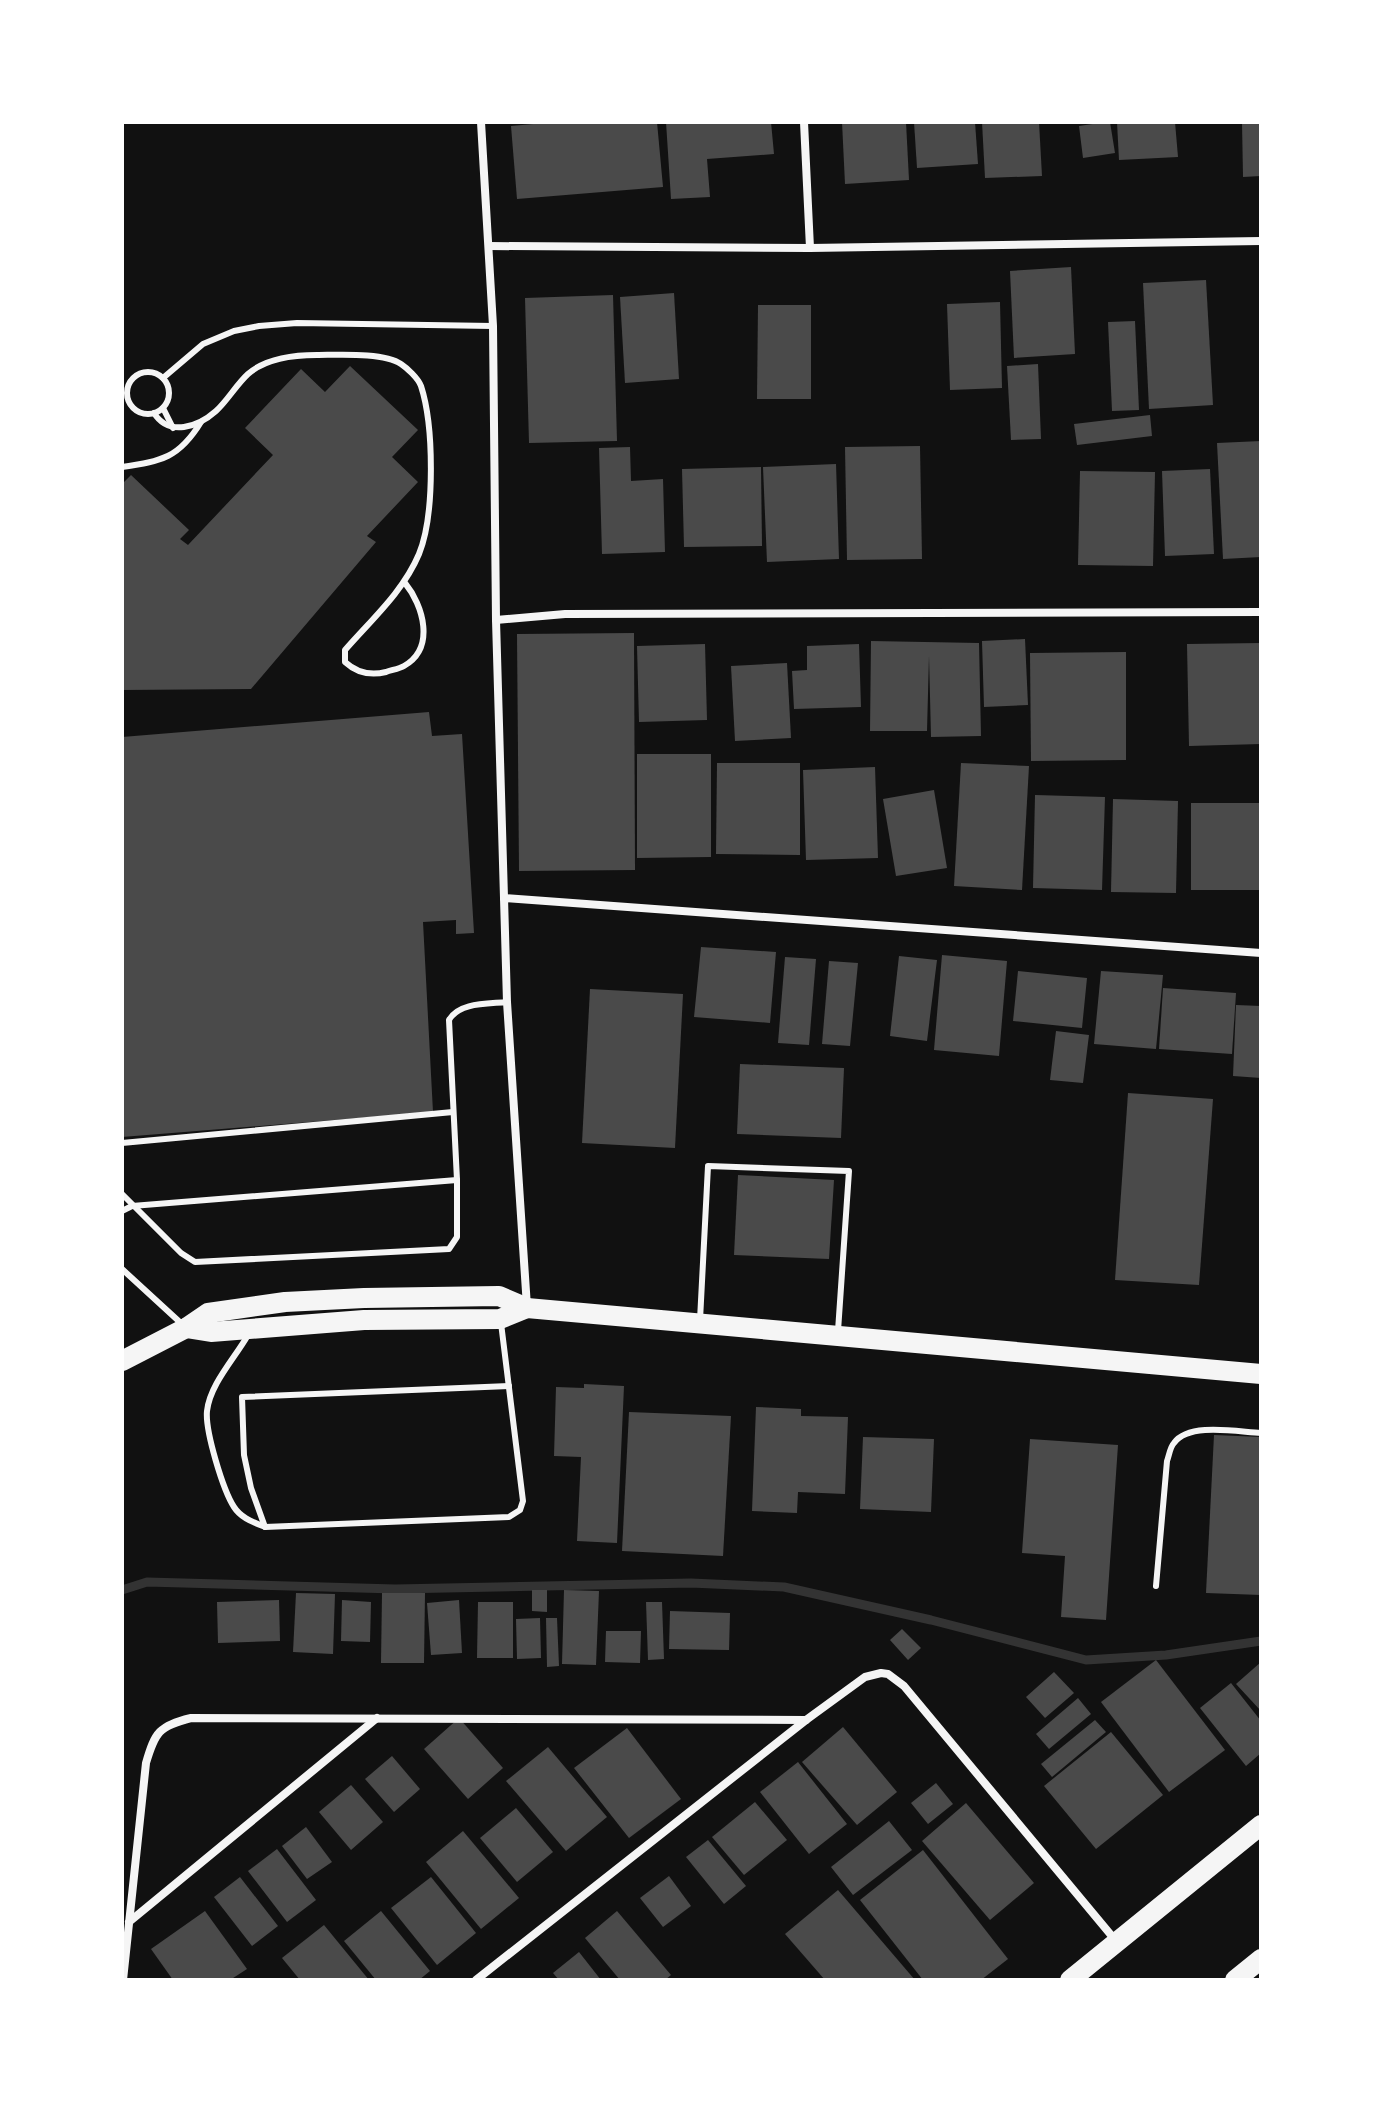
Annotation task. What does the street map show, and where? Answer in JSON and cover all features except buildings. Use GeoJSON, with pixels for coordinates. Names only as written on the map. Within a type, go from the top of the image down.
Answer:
{"type":"FeatureCollection","features":[{"type":"Feature","properties":{"kind":"main road"},"geometry":{"type":"LineString","coordinates":[[122,1361],[208,1313],[332,1299],[499,1296],[527,1308],[1261,1374]]}},
{"type":"Feature","properties":{"kind":"main road"},"geometry":{"type":"LineString","coordinates":[[186,1328],[211,1332],[364,1320],[500,1319],[527,1308]]}},
{"type":"Feature","properties":{"kind":"main road"},"geometry":{"type":"LineString","coordinates":[[1070,1980],[1261,1825]]}},
{"type":"Feature","properties":{"kind":"street"},"geometry":{"type":"LineString","coordinates":[[481,122],[493,326],[496,620],[507,1002],[527,1308]]}},
{"type":"Feature","properties":{"kind":"street"},"geometry":{"type":"LineString","coordinates":[[804,122],[810,248]]}},
{"type":"Feature","properties":{"kind":"street"},"geometry":{"type":"LineString","coordinates":[[489,246],[810,248],[1261,241]]}},
{"type":"Feature","properties":{"kind":"street"},"geometry":{"type":"LineString","coordinates":[[496,620],[565,614],[1261,612]]}},
{"type":"Feature","properties":{"kind":"street"},"geometry":{"type":"LineString","coordinates":[[504,898],[1261,953]]}},
{"type":"Feature","properties":{"kind":"street"},"geometry":{"type":"LineString","coordinates":[[476,1980],[806,1720],[865,1677],[881,1673],[896,1678],[1116,1941]]}},
{"type":"Feature","properties":{"kind":"street"},"geometry":{"type":"LineString","coordinates":[[123,1980],[146,1763],[158,1731],[170,1723],[191,1718],[377,1717],[806,1720]]}},
{"type":"Feature","properties":{"kind":"street"},"geometry":{"type":"LineString","coordinates":[[129,1922],[377,1717]]}},
{"type":"Feature","properties":{"kind":"lane"},"geometry":{"type":"LineString","coordinates":[[163,378],[203,344],[234,331],[259,326],[297,323],[493,326]]}},
{"type":"Feature","properties":{"kind":"lane"},"geometry":{"type":"LineString","coordinates":[[154,413],[159,421],[173,428],[189,427],[217,411],[249,373],[273,360],[313,355],[374,356],[399,362],[420,382],[431,455],[430,498],[420,551],[405,583],[345,650],[345,662],[353,669],[365,674],[378,674],[404,666],[419,652],[423,635],[421,611],[416,597],[405,583]]}},
{"type":"Feature","properties":{"kind":"lane"},"geometry":{"type":"LineString","coordinates":[[143,372],[154,372],[169,387],[169,398],[163,408],[154,413],[143,413],[125,399],[128,387],[143,372]]}},
{"type":"Feature","properties":{"kind":"lane"},"geometry":{"type":"LineString","coordinates":[[163,408],[173,428]]}},
{"type":"Feature","properties":{"kind":"lane"},"geometry":{"type":"LineString","coordinates":[[122,467],[147,464],[171,456],[188,443],[202,421]]}},
{"type":"Feature","properties":{"kind":"lane"},"geometry":{"type":"LineString","coordinates":[[122,1194],[181,1253],[195,1262],[442,1250],[452,1247],[457,1237],[457,1180],[448,1029],[451,1015],[463,1008],[507,1002]]}},
{"type":"Feature","properties":{"kind":"lane"},"geometry":{"type":"LineString","coordinates":[[122,1143],[453,1112]]}},
{"type":"Feature","properties":{"kind":"lane"},"geometry":{"type":"LineString","coordinates":[[699,1324],[708,1166],[849,1171],[837,1336]]}},
{"type":"Feature","properties":{"kind":"lane"},"geometry":{"type":"LineString","coordinates":[[122,1211],[132,1206],[457,1180]]}},
{"type":"Feature","properties":{"kind":"lane"},"geometry":{"type":"LineString","coordinates":[[123,1268],[186,1328]]}},
{"type":"Feature","properties":{"kind":"lane"},"geometry":{"type":"LineString","coordinates":[[251,1328],[213,1391],[207,1412],[209,1438],[234,1507],[246,1520],[265,1527],[515,1515],[523,1501],[500,1319]]}},
{"type":"Feature","properties":{"kind":"lane"},"geometry":{"type":"LineString","coordinates":[[265,1527],[251,1488],[244,1455],[242,1397],[509,1386]]}},
{"type":"Feature","properties":{"kind":"lane"},"geometry":{"type":"LineString","coordinates":[[1156,1586],[1167,1461],[1174,1443],[1187,1432],[1202,1430],[1261,1433]]}},
{"type":"Feature","properties":{"kind":"waterway"},"geometry":{"type":"LineString","coordinates":[[122,1590],[147,1582],[395,1589],[691,1583],[784,1587],[931,1620],[1086,1660],[1166,1655],[1261,1641]]}}]}
